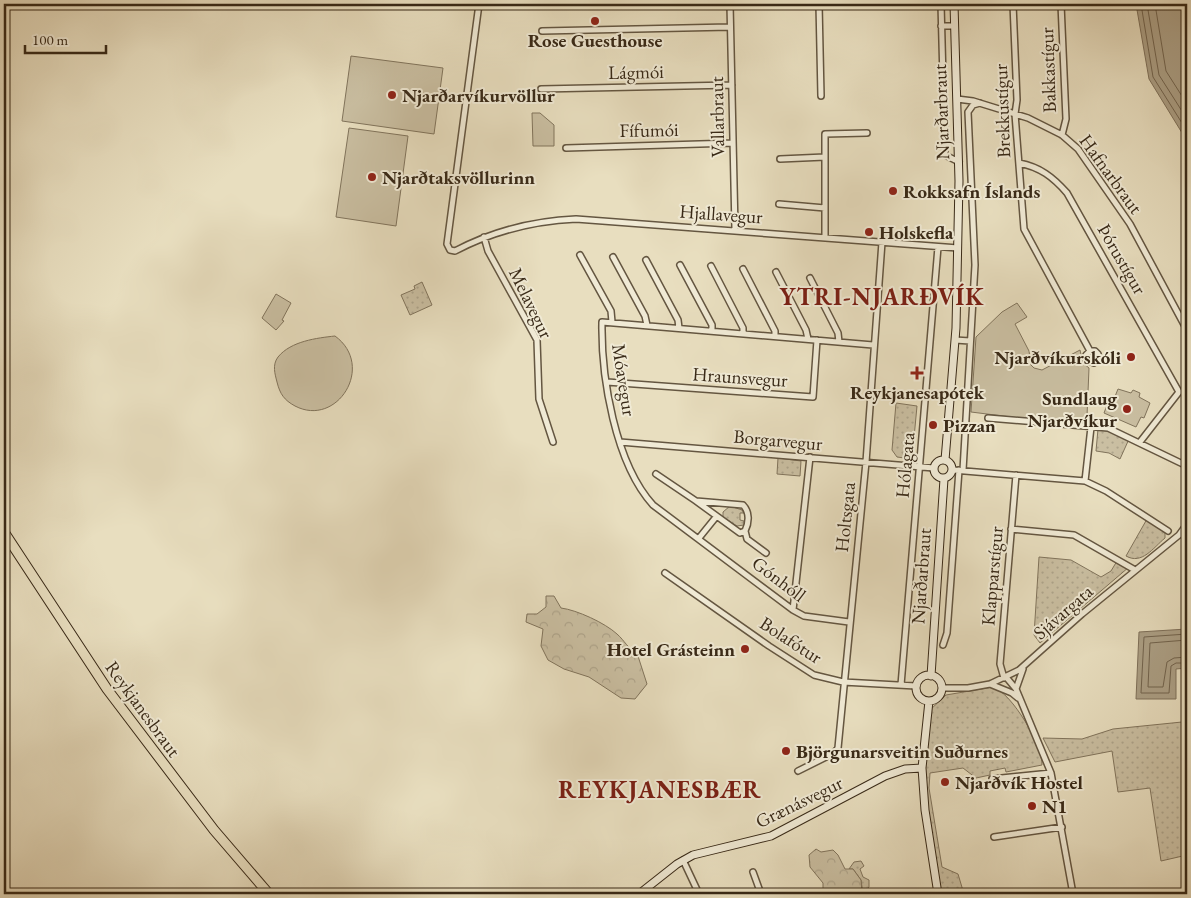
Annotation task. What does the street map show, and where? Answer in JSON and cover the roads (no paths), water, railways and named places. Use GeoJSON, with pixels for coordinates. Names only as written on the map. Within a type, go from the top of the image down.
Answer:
{"type":"FeatureCollection","features":[{"type":"Feature","properties":{"kind":"highway","name":"Reykjanesbraut"},"geometry":{"type":"LineString","coordinates":[[4,532],[107,689],[214,830],[268,894]]}},
{"type":"Feature","properties":{"kind":"main road","name":"Njarðarbraut"},"geometry":{"type":"LineString","coordinates":[[945,460],[955,340],[958,248],[959,162],[954,4]]}},
{"type":"Feature","properties":{"kind":"main road"},"geometry":{"type":"LineString","coordinates":[[945,460],[959,470],[944,479],[935,474],[934,468],[939,461],[945,460]]}},
{"type":"Feature","properties":{"kind":"main road","name":"Njarðarbraut"},"geometry":{"type":"LineString","coordinates":[[931,676],[944,479]]}},
{"type":"Feature","properties":{"kind":"main road"},"geometry":{"type":"LineString","coordinates":[[931,676],[937,678],[942,688],[940,696],[929,701],[919,696],[916,686],[923,677],[931,676]]}},
{"type":"Feature","properties":{"kind":"main road"},"geometry":{"type":"LineString","coordinates":[[929,701],[922,768],[925,810],[938,894]]}},
{"type":"Feature","properties":{"kind":"main road","name":"Grænásvegur"},"geometry":{"type":"LineString","coordinates":[[639,894],[683,860],[710,849],[772,836],[885,776],[904,769],[922,768]]}},
{"type":"Feature","properties":{"kind":"street","name":"Hjallavegur"},"geometry":{"type":"LineString","coordinates":[[479,4],[448,248],[455,251],[484,237],[524,224],[576,219],[958,248]]}},
{"type":"Feature","properties":{"kind":"street","name":"Vallarbraut"},"geometry":{"type":"LineString","coordinates":[[730,4],[735,230]]}},
{"type":"Feature","properties":{"kind":"street"},"geometry":{"type":"LineString","coordinates":[[819,4],[821,96]]}},
{"type":"Feature","properties":{"kind":"street"},"geometry":{"type":"LineString","coordinates":[[941,4],[945,155],[959,162]]}},
{"type":"Feature","properties":{"kind":"street","name":"Brekkustígur"},"geometry":{"type":"LineString","coordinates":[[1013,4],[1018,100],[1016,114],[1024,229],[1090,351]]}},
{"type":"Feature","properties":{"kind":"street","name":"Bakkastígur"},"geometry":{"type":"LineString","coordinates":[[1061,4],[1066,119],[1062,135]]}},
{"type":"Feature","properties":{"kind":"street"},"geometry":{"type":"LineString","coordinates":[[941,26],[955,26]]}},
{"type":"Feature","properties":{"kind":"street"},"geometry":{"type":"LineString","coordinates":[[542,31],[730,27]]}},
{"type":"Feature","properties":{"kind":"street","name":"Lágmói"},"geometry":{"type":"LineString","coordinates":[[541,90],[732,85]]}},
{"type":"Feature","properties":{"kind":"street","name":"Hafnarbraut"},"geometry":{"type":"LineString","coordinates":[[957,99],[980,103],[1016,114],[1062,135],[1091,164],[1124,214],[1187,330]]}},
{"type":"Feature","properties":{"kind":"street"},"geometry":{"type":"LineString","coordinates":[[943,645],[947,633],[975,265],[968,112],[973,105],[980,103]]}},
{"type":"Feature","properties":{"kind":"street"},"geometry":{"type":"LineString","coordinates":[[825,237],[825,134],[866,133]]}},
{"type":"Feature","properties":{"kind":"street","name":"Fífumói"},"geometry":{"type":"LineString","coordinates":[[566,148],[733,143]]}},
{"type":"Feature","properties":{"kind":"street"},"geometry":{"type":"LineString","coordinates":[[780,159],[825,157]]}},
{"type":"Feature","properties":{"kind":"street","name":"Þórustígur"},"geometry":{"type":"LineString","coordinates":[[1019,163],[1035,166],[1059,184],[1067,193],[1179,392],[1140,442]]}},
{"type":"Feature","properties":{"kind":"street"},"geometry":{"type":"LineString","coordinates":[[779,204],[825,208]]}},
{"type":"Feature","properties":{"kind":"street","name":"Melavegur"},"geometry":{"type":"LineString","coordinates":[[484,237],[488,251],[537,340],[539,399],[553,442]]}},
{"type":"Feature","properties":{"kind":"street","name":"Holtsgata"},"geometry":{"type":"LineString","coordinates":[[798,770],[836,751],[866,462],[873,345],[882,242]]}},
{"type":"Feature","properties":{"kind":"street","name":"Hólagata"},"geometry":{"type":"LineString","coordinates":[[901,685],[938,247]]}},
{"type":"Feature","properties":{"kind":"street"},"geometry":{"type":"LineString","coordinates":[[580,255],[611,311],[612,322],[873,345]]}},
{"type":"Feature","properties":{"kind":"street"},"geometry":{"type":"LineString","coordinates":[[613,257],[646,316],[647,325]]}},
{"type":"Feature","properties":{"kind":"street"},"geometry":{"type":"LineString","coordinates":[[646,260],[678,320],[679,328]]}},
{"type":"Feature","properties":{"kind":"street"},"geometry":{"type":"LineString","coordinates":[[680,264],[712,325],[712,331]]}},
{"type":"Feature","properties":{"kind":"street"},"geometry":{"type":"LineString","coordinates":[[711,266],[743,328],[743,333]]}},
{"type":"Feature","properties":{"kind":"street"},"geometry":{"type":"LineString","coordinates":[[743,269],[769,317],[775,331],[775,336]]}},
{"type":"Feature","properties":{"kind":"street"},"geometry":{"type":"LineString","coordinates":[[776,272],[806,330],[808,339]]}},
{"type":"Feature","properties":{"kind":"street"},"geometry":{"type":"LineString","coordinates":[[810,278],[838,333],[839,342]]}},
{"type":"Feature","properties":{"kind":"street","name":"Móavegur"},"geometry":{"type":"LineString","coordinates":[[612,322],[602,322],[602,347],[607,382],[620,442]]}},
{"type":"Feature","properties":{"kind":"street","name":"Hraunsvegur"},"geometry":{"type":"LineString","coordinates":[[607,382],[813,397],[817,340]]}},
{"type":"Feature","properties":{"kind":"street"},"geometry":{"type":"LineString","coordinates":[[955,340],[970,341]]}},
{"type":"Feature","properties":{"kind":"street"},"geometry":{"type":"LineString","coordinates":[[988,418],[1108,428],[1187,466]]}},
{"type":"Feature","properties":{"kind":"street"},"geometry":{"type":"LineString","coordinates":[[1085,481],[1091,427]]}},
{"type":"Feature","properties":{"kind":"street","name":"Borgarvegur"},"geometry":{"type":"LineString","coordinates":[[620,442],[934,468]]}},
{"type":"Feature","properties":{"kind":"street","name":"Gónhóll"},"geometry":{"type":"LineString","coordinates":[[620,442],[640,490],[653,505],[793,610],[804,616],[849,622]]}},
{"type":"Feature","properties":{"kind":"street"},"geometry":{"type":"LineString","coordinates":[[793,610],[810,458]]}},
{"type":"Feature","properties":{"kind":"street"},"geometry":{"type":"LineString","coordinates":[[959,470],[1085,481],[1106,491],[1168,531]]}},
{"type":"Feature","properties":{"kind":"street","name":"Gónhóll"},"geometry":{"type":"LineString","coordinates":[[656,474],[696,500],[716,517],[740,533],[745,531]]}},
{"type":"Feature","properties":{"kind":"street","name":"Klapparstígur"},"geometry":{"type":"LineString","coordinates":[[1005,677],[1000,664],[1016,475]]}},
{"type":"Feature","properties":{"kind":"street","name":"Gónhóll"},"geometry":{"type":"LineString","coordinates":[[696,500],[743,505],[748,513],[748,524],[745,531],[747,539],[766,553]]}},
{"type":"Feature","properties":{"kind":"street"},"geometry":{"type":"LineString","coordinates":[[699,538],[716,517]]}},
{"type":"Feature","properties":{"kind":"street","name":"Sjávargata"},"geometry":{"type":"LineString","coordinates":[[942,688],[963,688],[990,684],[1024,666],[1135,570],[1179,535],[1187,524]]}},
{"type":"Feature","properties":{"kind":"street"},"geometry":{"type":"LineString","coordinates":[[1011,529],[1074,535],[1135,570]]}},
{"type":"Feature","properties":{"kind":"street","name":"Bolafótur"},"geometry":{"type":"LineString","coordinates":[[666,573],[803,669],[820,677],[843,682],[916,686]]}},
{"type":"Feature","properties":{"kind":"street"},"geometry":{"type":"LineString","coordinates":[[1014,691],[1024,666]]}},
{"type":"Feature","properties":{"kind":"street"},"geometry":{"type":"LineString","coordinates":[[1005,677],[1019,699],[1042,746],[1052,773],[1073,894]]}},
{"type":"Feature","properties":{"kind":"street"},"geometry":{"type":"LineString","coordinates":[[990,684],[1014,691]]}},
{"type":"Feature","properties":{"kind":"street"},"geometry":{"type":"LineString","coordinates":[[992,779],[1052,773]]}},
{"type":"Feature","properties":{"kind":"street"},"geometry":{"type":"LineString","coordinates":[[994,837],[1062,826]]}},
{"type":"Feature","properties":{"kind":"street"},"geometry":{"type":"LineString","coordinates":[[683,860],[699,894]]}},
{"type":"Feature","properties":{"kind":"street"},"geometry":{"type":"LineString","coordinates":[[753,872],[761,894]]}},
{"type":"Feature","properties":{"kind":"water"},"geometry":{"type":"Polygon","coordinates":[[[1136,4],[1187,4],[1187,141],[1149,79],[1136,4]]]}},
{"type":"Feature","properties":{"kind":"water"},"geometry":{"type":"Polygon","coordinates":[[[1187,157],[1187,202],[1183,178],[1187,157]]]}},
{"type":"Feature","properties":{"kind":"water"},"geometry":{"type":"Polygon","coordinates":[[[1187,629],[1187,668],[1176,669],[1176,699],[1136,699],[1139,632],[1187,629]]]}},
{"type":"Feature","properties":{"kind":"place","name":"Rose Guesthouse"},"geometry":{"type":"Point","coordinates":[595,21]}},
{"type":"Feature","properties":{"kind":"place","name":"Njarðarvíkurvöllur"},"geometry":{"type":"Point","coordinates":[392,95]}},
{"type":"Feature","properties":{"kind":"place","name":"Njarðtaksvöllurinn"},"geometry":{"type":"Point","coordinates":[372,177]}},
{"type":"Feature","properties":{"kind":"place","name":"Rokksafn Íslands"},"geometry":{"type":"Point","coordinates":[893,191]}},
{"type":"Feature","properties":{"kind":"place","name":"Holskefla"},"geometry":{"type":"Point","coordinates":[869,232]}},
{"type":"Feature","properties":{"kind":"place","name":"Njarðvíkurskóli"},"geometry":{"type":"Point","coordinates":[1131,357]}},
{"type":"Feature","properties":{"kind":"place","name":"Reykjanesapótek"},"geometry":{"type":"Point","coordinates":[917,373]}},
{"type":"Feature","properties":{"kind":"place","name":"Sundlaug Njarðvíkur"},"geometry":{"type":"Point","coordinates":[1127,409]}},
{"type":"Feature","properties":{"kind":"place","name":"Pizzan"},"geometry":{"type":"Point","coordinates":[933,425]}},
{"type":"Feature","properties":{"kind":"place","name":"Hotel Grásteinn"},"geometry":{"type":"Point","coordinates":[745,649]}},
{"type":"Feature","properties":{"kind":"place","name":"Björgunarsveitin Suðurnes"},"geometry":{"type":"Point","coordinates":[786,751]}},
{"type":"Feature","properties":{"kind":"place","name":"Njarðvík Hostel"},"geometry":{"type":"Point","coordinates":[945,782]}},
{"type":"Feature","properties":{"kind":"place","name":"N1"},"geometry":{"type":"Point","coordinates":[1032,806]}},
{"type":"Feature","properties":{"kind":"district","name":"YTRI-NJARÐVÍK"},"geometry":{"type":"Point","coordinates":[882,296]}},
{"type":"Feature","properties":{"kind":"district","name":"REYKJANESBÆR"},"geometry":{"type":"Point","coordinates":[660,789]}}]}
